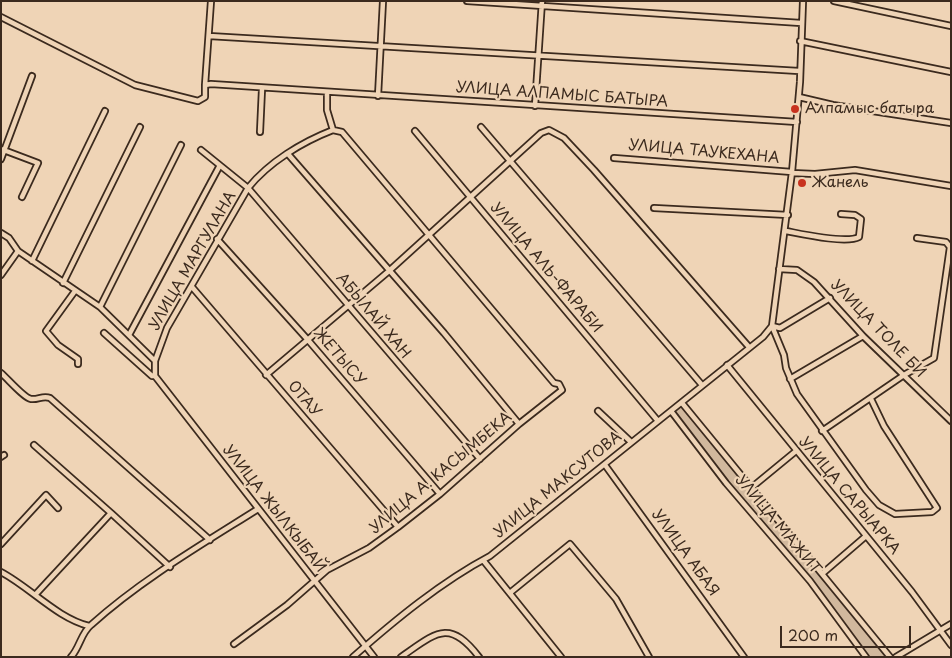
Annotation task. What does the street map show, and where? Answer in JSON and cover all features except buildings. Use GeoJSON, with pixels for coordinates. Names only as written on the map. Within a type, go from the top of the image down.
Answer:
{"type":"FeatureCollection","features":[{"type":"Feature","properties":{"kind":"street"},"geometry":{"type":"LineString","coordinates":[[1,18],[104,67],[135,85],[198,101],[205,97],[211,1]]}},
{"type":"Feature","properties":{"kind":"street"},"geometry":{"type":"LineString","coordinates":[[378,96],[383,1]]}},
{"type":"Feature","properties":{"kind":"street"},"geometry":{"type":"LineString","coordinates":[[467,1],[541,3],[801,23]]}},
{"type":"Feature","properties":{"kind":"street"},"geometry":{"type":"LineString","coordinates":[[803,1],[797,122],[788,215],[772,326],[797,394],[866,490],[879,505],[901,515],[932,512],[937,508],[884,426],[870,399]]}},
{"type":"Feature","properties":{"kind":"street"},"geometry":{"type":"LineString","coordinates":[[834,1],[951,26]]}},
{"type":"Feature","properties":{"kind":"street"},"geometry":{"type":"LineString","coordinates":[[535,106],[541,3]]}},
{"type":"Feature","properties":{"kind":"street"},"geometry":{"type":"LineString","coordinates":[[209,36],[799,71]]}},
{"type":"Feature","properties":{"kind":"street"},"geometry":{"type":"LineString","coordinates":[[800,40],[951,72]]}},
{"type":"Feature","properties":{"kind":"street"},"geometry":{"type":"LineString","coordinates":[[1,159],[3,149],[32,76]]}},
{"type":"Feature","properties":{"kind":"street","name":"УЛИЦА АЛПАМЫС БАТЫРА"},"geometry":{"type":"LineString","coordinates":[[205,86],[797,122]]}},
{"type":"Feature","properties":{"kind":"street"},"geometry":{"type":"LineString","coordinates":[[260,132],[262,89]]}},
{"type":"Feature","properties":{"kind":"street"},"geometry":{"type":"LineString","coordinates":[[327,93],[327,110],[333,130],[342,132],[430,235]]}},
{"type":"Feature","properties":{"kind":"street"},"geometry":{"type":"LineString","coordinates":[[799,97],[833,105],[951,123]]}},
{"type":"Feature","properties":{"kind":"street"},"geometry":{"type":"LineString","coordinates":[[32,261],[105,111]]}},
{"type":"Feature","properties":{"kind":"street"},"geometry":{"type":"LineString","coordinates":[[63,283],[140,127]]}},
{"type":"Feature","properties":{"kind":"street"},"geometry":{"type":"LineString","coordinates":[[480,127],[702,385]]}},
{"type":"Feature","properties":{"kind":"street","name":"УЛИЦА МАРГУЛАНА"},"geometry":{"type":"LineString","coordinates":[[155,376],[155,361],[167,328],[248,188],[258,176],[288,154],[333,130]]}},
{"type":"Feature","properties":{"kind":"street"},"geometry":{"type":"LineString","coordinates":[[266,375],[430,235],[541,133],[549,130],[564,138],[749,347]]}},
{"type":"Feature","properties":{"kind":"street","name":"УЛИЦА АЛЬ-ФАРАБИ"},"geometry":{"type":"LineString","coordinates":[[415,131],[658,421]]}},
{"type":"Feature","properties":{"kind":"street"},"geometry":{"type":"LineString","coordinates":[[100,307],[181,145]]}},
{"type":"Feature","properties":{"kind":"street"},"geometry":{"type":"LineString","coordinates":[[3,149],[38,163],[22,198]]}},
{"type":"Feature","properties":{"kind":"street","name":"АБЫЛАЙ ХАН"},"geometry":{"type":"LineString","coordinates":[[201,150],[219,167],[248,188],[480,459]]}},
{"type":"Feature","properties":{"kind":"street"},"geometry":{"type":"LineString","coordinates":[[288,154],[518,424]]}},
{"type":"Feature","properties":{"kind":"street","name":"УЛИЦА ТАУКЕХАНА"},"geometry":{"type":"LineString","coordinates":[[614,158],[792,173],[815,174],[855,170],[951,186]]}},
{"type":"Feature","properties":{"kind":"street"},"geometry":{"type":"LineString","coordinates":[[130,335],[219,167]]}},
{"type":"Feature","properties":{"kind":"street"},"geometry":{"type":"LineString","coordinates":[[654,208],[788,215]]}},
{"type":"Feature","properties":{"kind":"street"},"geometry":{"type":"LineString","coordinates":[[786,231],[855,240],[859,237],[861,219],[855,215],[841,214]]}},
{"type":"Feature","properties":{"kind":"street"},"geometry":{"type":"LineString","coordinates":[[1,233],[9,238],[18,251],[100,307],[155,361]]}},
{"type":"Feature","properties":{"kind":"street","name":"УЛИЦА А. КАСЫМБЕКА"},"geometry":{"type":"LineString","coordinates":[[234,644],[328,570],[369,548],[398,527],[440,494],[518,424],[557,396],[562,390],[559,384],[554,383],[430,235]]}},
{"type":"Feature","properties":{"kind":"street"},"geometry":{"type":"LineString","coordinates":[[822,431],[904,375],[934,358],[950,259],[950,247],[946,242],[917,238]]}},
{"type":"Feature","properties":{"kind":"street","name":"ЖЕТЫСУ"},"geometry":{"type":"LineString","coordinates":[[217,239],[308,340],[440,494]]}},
{"type":"Feature","properties":{"kind":"street"},"geometry":{"type":"LineString","coordinates":[[1,275],[18,251]]}},
{"type":"Feature","properties":{"kind":"street","name":"УЛИЦА ТОЛЕ БИ"},"geometry":{"type":"LineString","coordinates":[[779,269],[797,270],[806,275],[830,298],[863,336],[946,414],[951,421]]}},
{"type":"Feature","properties":{"kind":"street","name":"ОТАУ"},"geometry":{"type":"LineString","coordinates":[[192,287],[398,527]]}},
{"type":"Feature","properties":{"kind":"street"},"geometry":{"type":"LineString","coordinates":[[75,291],[46,330],[58,345],[78,359],[78,364]]}},
{"type":"Feature","properties":{"kind":"street"},"geometry":{"type":"LineString","coordinates":[[772,326],[780,328],[830,298]]}},
{"type":"Feature","properties":{"kind":"street","name":"УЛИЦА МАКСУТОВА"},"geometry":{"type":"LineString","coordinates":[[353,657],[441,587],[483,560],[605,465],[631,442],[763,337],[772,326]]}},
{"type":"Feature","properties":{"kind":"street","name":"УЛИЦА ЖЫЛКЫБАЙ"},"geometry":{"type":"LineString","coordinates":[[104,333],[152,376],[155,376],[374,657]]}},
{"type":"Feature","properties":{"kind":"street"},"geometry":{"type":"LineString","coordinates":[[790,379],[863,336]]}},
{"type":"Feature","properties":{"kind":"street","name":"УЛИЦА САРЫАРКА"},"geometry":{"type":"LineString","coordinates":[[727,365],[942,630],[951,645]]}},
{"type":"Feature","properties":{"kind":"street"},"geometry":{"type":"LineString","coordinates":[[1,373],[26,398],[34,400],[45,396],[50,398],[210,540]]}},
{"type":"Feature","properties":{"kind":"street"},"geometry":{"type":"LineString","coordinates":[[682,402],[890,657]]}},
{"type":"Feature","properties":{"kind":"street"},"geometry":{"type":"LineString","coordinates":[[946,414],[951,410]]}},
{"type":"Feature","properties":{"kind":"street"},"geometry":{"type":"LineString","coordinates":[[598,411],[631,442]]}},
{"type":"Feature","properties":{"kind":"street","name":"УЛИЦА МАЖИТ"},"geometry":{"type":"LineString","coordinates":[[670,411],[726,483],[810,581],[866,657]]}},
{"type":"Feature","properties":{"kind":"street"},"geometry":{"type":"LineString","coordinates":[[34,445],[170,567]]}},
{"type":"Feature","properties":{"kind":"street"},"geometry":{"type":"LineString","coordinates":[[751,488],[796,451]]}},
{"type":"Feature","properties":{"kind":"street","name":"УЛИЦА АБАЯ"},"geometry":{"type":"LineString","coordinates":[[605,465],[744,657]]}},
{"type":"Feature","properties":{"kind":"street"},"geometry":{"type":"LineString","coordinates":[[1,544],[46,495],[58,508]]}},
{"type":"Feature","properties":{"kind":"street"},"geometry":{"type":"LineString","coordinates":[[71,657],[78,649],[84,632],[89,626],[123,598],[258,509]]}},
{"type":"Feature","properties":{"kind":"street"},"geometry":{"type":"LineString","coordinates":[[35,595],[111,513]]}},
{"type":"Feature","properties":{"kind":"street"},"geometry":{"type":"LineString","coordinates":[[823,573],[866,536]]}},
{"type":"Feature","properties":{"kind":"street"},"geometry":{"type":"LineString","coordinates":[[511,592],[570,544],[616,599],[649,657]]}},
{"type":"Feature","properties":{"kind":"street"},"geometry":{"type":"LineString","coordinates":[[483,560],[511,592],[560,656]]}},
{"type":"Feature","properties":{"kind":"street"},"geometry":{"type":"LineString","coordinates":[[1,572],[80,624],[89,626]]}},
{"type":"Feature","properties":{"kind":"street"},"geometry":{"type":"LineString","coordinates":[[896,657],[951,624]]}},
{"type":"Feature","properties":{"kind":"street"},"geometry":{"type":"LineString","coordinates":[[401,657],[430,637],[442,633],[463,637],[479,657]]}},
{"type":"Feature","properties":{"kind":"shaded area"},"geometry":{"type":"Polygon","coordinates":[[[681,401],[888,657],[864,657],[810,582],[689,436],[673,407],[681,401]]]}},
{"type":"Feature","properties":{"kind":"place","name":"Алпамыс батыра"},"geometry":{"type":"Point","coordinates":[795,109]}},
{"type":"Feature","properties":{"kind":"place","name":"Жанель"},"geometry":{"type":"Point","coordinates":[802,183]}}]}
